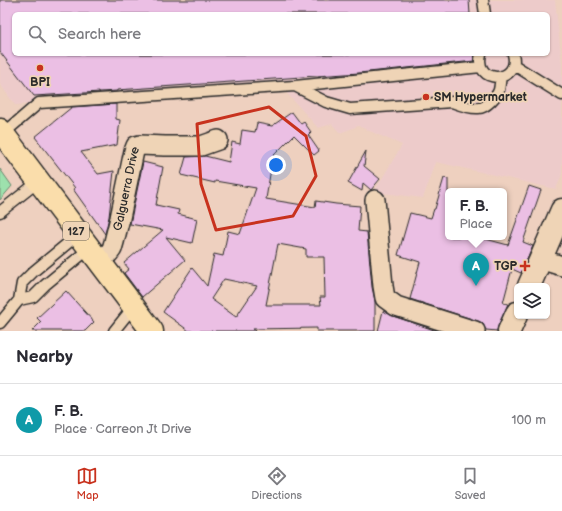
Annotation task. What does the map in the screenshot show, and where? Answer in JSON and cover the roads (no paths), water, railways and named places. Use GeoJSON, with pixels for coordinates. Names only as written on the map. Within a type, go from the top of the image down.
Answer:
{"type":"FeatureCollection","features":[{"type":"Feature","properties":{"kind":"main road","name":"127"},"geometry":{"type":"LineString","coordinates":[[1,132],[152,331]]}},
{"type":"Feature","properties":{"kind":"main road"},"geometry":{"type":"LineString","coordinates":[[530,283],[562,210]]}},
{"type":"Feature","properties":{"kind":"main road"},"geometry":{"type":"LineString","coordinates":[[509,331],[514,319]]}},
{"type":"Feature","properties":{"kind":"street","name":"Galguerra Drive"},"geometry":{"type":"LineString","coordinates":[[89,248],[109,253],[112,249],[136,146],[201,146],[218,140]]}},
{"type":"Feature","properties":{"kind":"street"},"geometry":{"type":"LineString","coordinates":[[375,200],[385,298],[396,306],[474,331]]}},
{"type":"Feature","properties":{"kind":"street"},"geometry":{"type":"LineString","coordinates":[[540,260],[562,266]]}},
{"type":"Feature","properties":{"kind":"lane"},"geometry":{"type":"LineString","coordinates":[[484,0],[485,12]]}},
{"type":"Feature","properties":{"kind":"lane"},"geometry":{"type":"LineString","coordinates":[[481,56],[481,67],[484,72],[489,76],[495,77],[501,77],[511,71],[514,65],[513,56]]}},
{"type":"Feature","properties":{"kind":"lane"},"geometry":{"type":"LineString","coordinates":[[514,65],[562,95]]}},
{"type":"Feature","properties":{"kind":"lane"},"geometry":{"type":"LineString","coordinates":[[1,132],[39,103],[295,86],[481,67]]}},
{"type":"Feature","properties":{"kind":"lane"},"geometry":{"type":"LineString","coordinates":[[295,86],[326,102],[350,109],[452,102],[465,107],[480,108],[491,101],[499,90],[501,77]]}},
{"type":"Feature","properties":{"kind":"lane"},"geometry":{"type":"LineString","coordinates":[[0,212],[39,181]]}},
{"type":"Feature","properties":{"kind":"lane"},"geometry":{"type":"LineString","coordinates":[[19,300],[33,297],[44,285],[89,248]]}},
{"type":"Feature","properties":{"kind":"lane"},"geometry":{"type":"LineString","coordinates":[[0,323],[19,300],[22,283],[34,271],[89,248]]}},
{"type":"Feature","properties":{"kind":"lane"},"geometry":{"type":"LineString","coordinates":[[114,331],[134,306]]}},
{"type":"Feature","properties":{"kind":"place","name":"BPI"},"geometry":{"type":"Point","coordinates":[40,68]}},
{"type":"Feature","properties":{"kind":"place","name":"SM Hypermarket"},"geometry":{"type":"Point","coordinates":[426,97]}},
{"type":"Feature","properties":{"kind":"place","name":"TGP"},"geometry":{"type":"Point","coordinates":[525,266]}},
{"type":"Feature","properties":{"kind":"place","name":"F. B."},"geometry":{"type":"Point","coordinates":[476,286]}}]}
